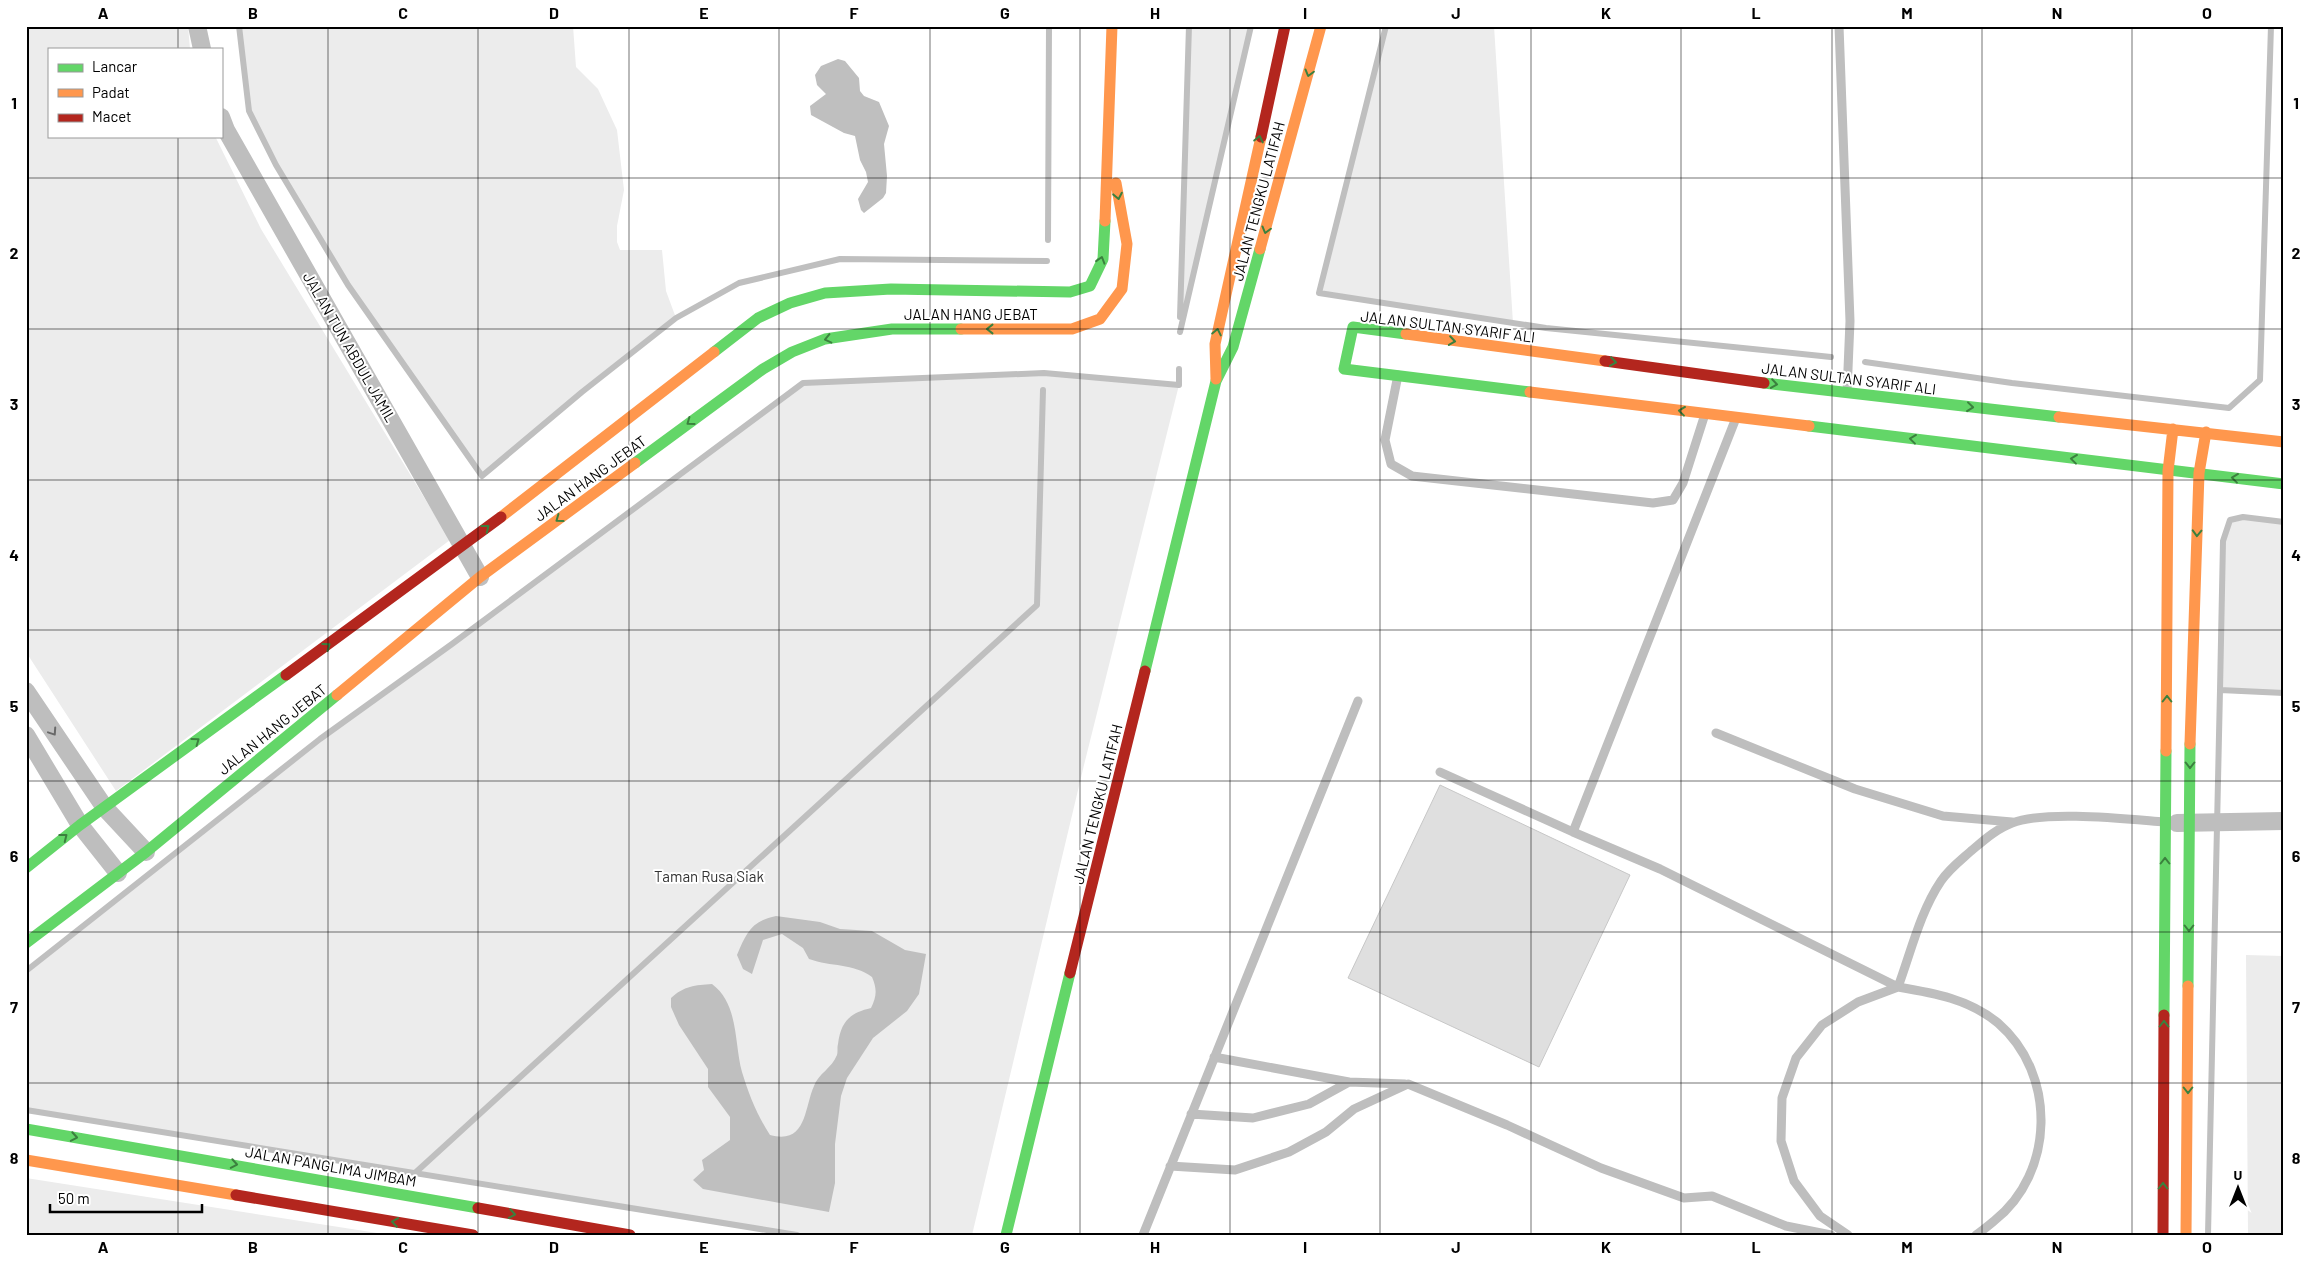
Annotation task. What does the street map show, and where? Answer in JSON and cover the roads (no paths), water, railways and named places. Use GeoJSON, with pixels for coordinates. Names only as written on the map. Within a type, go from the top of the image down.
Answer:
{"type":"FeatureCollection","features":[{"type":"Feature","properties":{"kind":"street"},"geometry":{"type":"LineString","coordinates":[[198,26],[202,48]]}},
{"type":"Feature","properties":{"kind":"street","name":"JALAN HANG JEBAT"},"geometry":{"type":"LineString","coordinates":[[26,868],[80,825],[463,546],[758,318],[790,303],[824,293],[891,289],[1070,292],[1090,286],[1103,259],[1110,148],[1112,26]]}},
{"type":"Feature","properties":{"kind":"street","name":"JALAN TENGKU LATIFAH"},"geometry":{"type":"LineString","coordinates":[[1216,380],[1215,344],[1285,26]]}},
{"type":"Feature","properties":{"kind":"street","name":"JALAN TENGKU LATIFAH"},"geometry":{"type":"LineString","coordinates":[[1006,1235],[1216,380],[1234,347],[1321,26]]}},
{"type":"Feature","properties":{"kind":"street","name":"JALAN TUN ABDUL JAMIL"},"geometry":{"type":"LineString","coordinates":[[222,120],[226,130],[480,577]]}},
{"type":"Feature","properties":{"kind":"street","name":"JALAN HANG JEBAT"},"geometry":{"type":"LineString","coordinates":[[26,943],[146,852],[480,577],[763,369],[792,352],[825,339],[892,329],[1072,329],[1100,320],[1122,289],[1128,244],[1110,148]]}},
{"type":"Feature","properties":{"kind":"street","name":"JALAN SULTAN SYARIF ALI"},"geometry":{"type":"LineString","coordinates":[[2284,442],[1847,394],[1353,327],[1344,368],[2284,484]]}},
{"type":"Feature","properties":{"kind":"street"},"geometry":{"type":"LineString","coordinates":[[2163,1235],[2168,471],[2173,429]]}},
{"type":"Feature","properties":{"kind":"street"},"geometry":{"type":"LineString","coordinates":[[2186,1235],[2190,716],[2199,473],[2206,432]]}},
{"type":"Feature","properties":{"kind":"street"},"geometry":{"type":"LineString","coordinates":[[26,691],[105,808],[146,852]]}},
{"type":"Feature","properties":{"kind":"street"},"geometry":{"type":"LineString","coordinates":[[26,735],[80,825],[118,873]]}},
{"type":"Feature","properties":{"kind":"street"},"geometry":{"type":"LineString","coordinates":[[2165,822],[2190,824],[2284,821]]}},
{"type":"Feature","properties":{"kind":"street","name":"JALAN PANGLIMA JIMBAM"},"geometry":{"type":"LineString","coordinates":[[26,1129],[334,1181],[630,1235]]}},
{"type":"Feature","properties":{"kind":"street"},"geometry":{"type":"LineString","coordinates":[[26,1160],[473,1235]]}},
{"type":"Feature","properties":{"kind":"lane"},"geometry":{"type":"LineString","coordinates":[[1839,26],[1850,321],[1847,394]]}},
{"type":"Feature","properties":{"kind":"lane"},"geometry":{"type":"LineString","coordinates":[[1398,375],[1385,440],[1391,464],[1412,476],[1652,503],[1673,500],[1683,483],[1705,414]]}},
{"type":"Feature","properties":{"kind":"lane"},"geometry":{"type":"LineString","coordinates":[[1573,832],[1736,417]]}},
{"type":"Feature","properties":{"kind":"lane"},"geometry":{"type":"LineString","coordinates":[[1143,1235],[1358,701]]}},
{"type":"Feature","properties":{"kind":"lane"},"geometry":{"type":"LineString","coordinates":[[1716,734],[1855,790],[1943,816],[2012,822],[2032,818],[2115,818],[2165,822]]}},
{"type":"Feature","properties":{"kind":"lane"},"geometry":{"type":"LineString","coordinates":[[1440,772],[1660,869],[1898,987],[1935,993],[1968,1004],[1998,1024],[2021,1050],[2036,1082],[2042,1116],[2039,1151],[2027,1184],[2006,1212],[1976,1235]]}},
{"type":"Feature","properties":{"kind":"lane"},"geometry":{"type":"LineString","coordinates":[[1848,1235],[1820,1216],[1794,1182],[1781,1141],[1782,1098],[1796,1058],[1822,1025],[1858,1002],[1898,987],[1923,918],[1941,880],[1982,841],[2012,822]]}},
{"type":"Feature","properties":{"kind":"lane"},"geometry":{"type":"LineString","coordinates":[[1214,1057],[1349,1082],[1408,1084],[1507,1125],[1601,1168],[1684,1198],[1712,1196],[1786,1226],[1831,1235]]}},
{"type":"Feature","properties":{"kind":"lane"},"geometry":{"type":"LineString","coordinates":[[1191,1114],[1253,1118],[1309,1104],[1349,1082]]}},
{"type":"Feature","properties":{"kind":"lane"},"geometry":{"type":"LineString","coordinates":[[1170,1166],[1235,1170],[1290,1152],[1326,1132],[1354,1109],[1408,1084]]}},
{"type":"Feature","properties":{"kind":"waterway"},"geometry":{"type":"LineString","coordinates":[[239,26],[249,111],[276,165],[348,285],[482,476],[582,392],[676,318],[739,283],[840,259],[1047,261]]}},
{"type":"Feature","properties":{"kind":"waterway"},"geometry":{"type":"LineString","coordinates":[[1048,240],[1049,26]]}},
{"type":"Feature","properties":{"kind":"waterway"},"geometry":{"type":"LineString","coordinates":[[1180,317],[1189,26]]}},
{"type":"Feature","properties":{"kind":"waterway"},"geometry":{"type":"LineString","coordinates":[[1180,332],[1251,26]]}},
{"type":"Feature","properties":{"kind":"waterway"},"geometry":{"type":"LineString","coordinates":[[1386,26],[1319,293],[1546,328],[1831,357]]}},
{"type":"Feature","properties":{"kind":"waterway"},"geometry":{"type":"LineString","coordinates":[[1865,362],[2012,383],[2229,408],[2260,380],[2271,26]]}},
{"type":"Feature","properties":{"kind":"waterway"},"geometry":{"type":"LineString","coordinates":[[26,971],[320,739],[452,644],[803,383],[1044,373],[1179,385],[1179,369]]}},
{"type":"Feature","properties":{"kind":"waterway"},"geometry":{"type":"LineString","coordinates":[[415,1173],[1037,605],[1043,390]]}},
{"type":"Feature","properties":{"kind":"waterway"},"geometry":{"type":"LineString","coordinates":[[2220,690],[2223,541],[2230,520],[2243,517],[2284,522]]}},
{"type":"Feature","properties":{"kind":"waterway"},"geometry":{"type":"LineString","coordinates":[[2208,1235],[2220,690],[2284,693]]}},
{"type":"Feature","properties":{"kind":"waterway"},"geometry":{"type":"LineString","coordinates":[[26,1110],[797,1235]]}},
{"type":"Feature","properties":{"kind":"park label","name":"Taman Rusa Siak"},"geometry":{"type":"Point","coordinates":[709,876]}}]}
